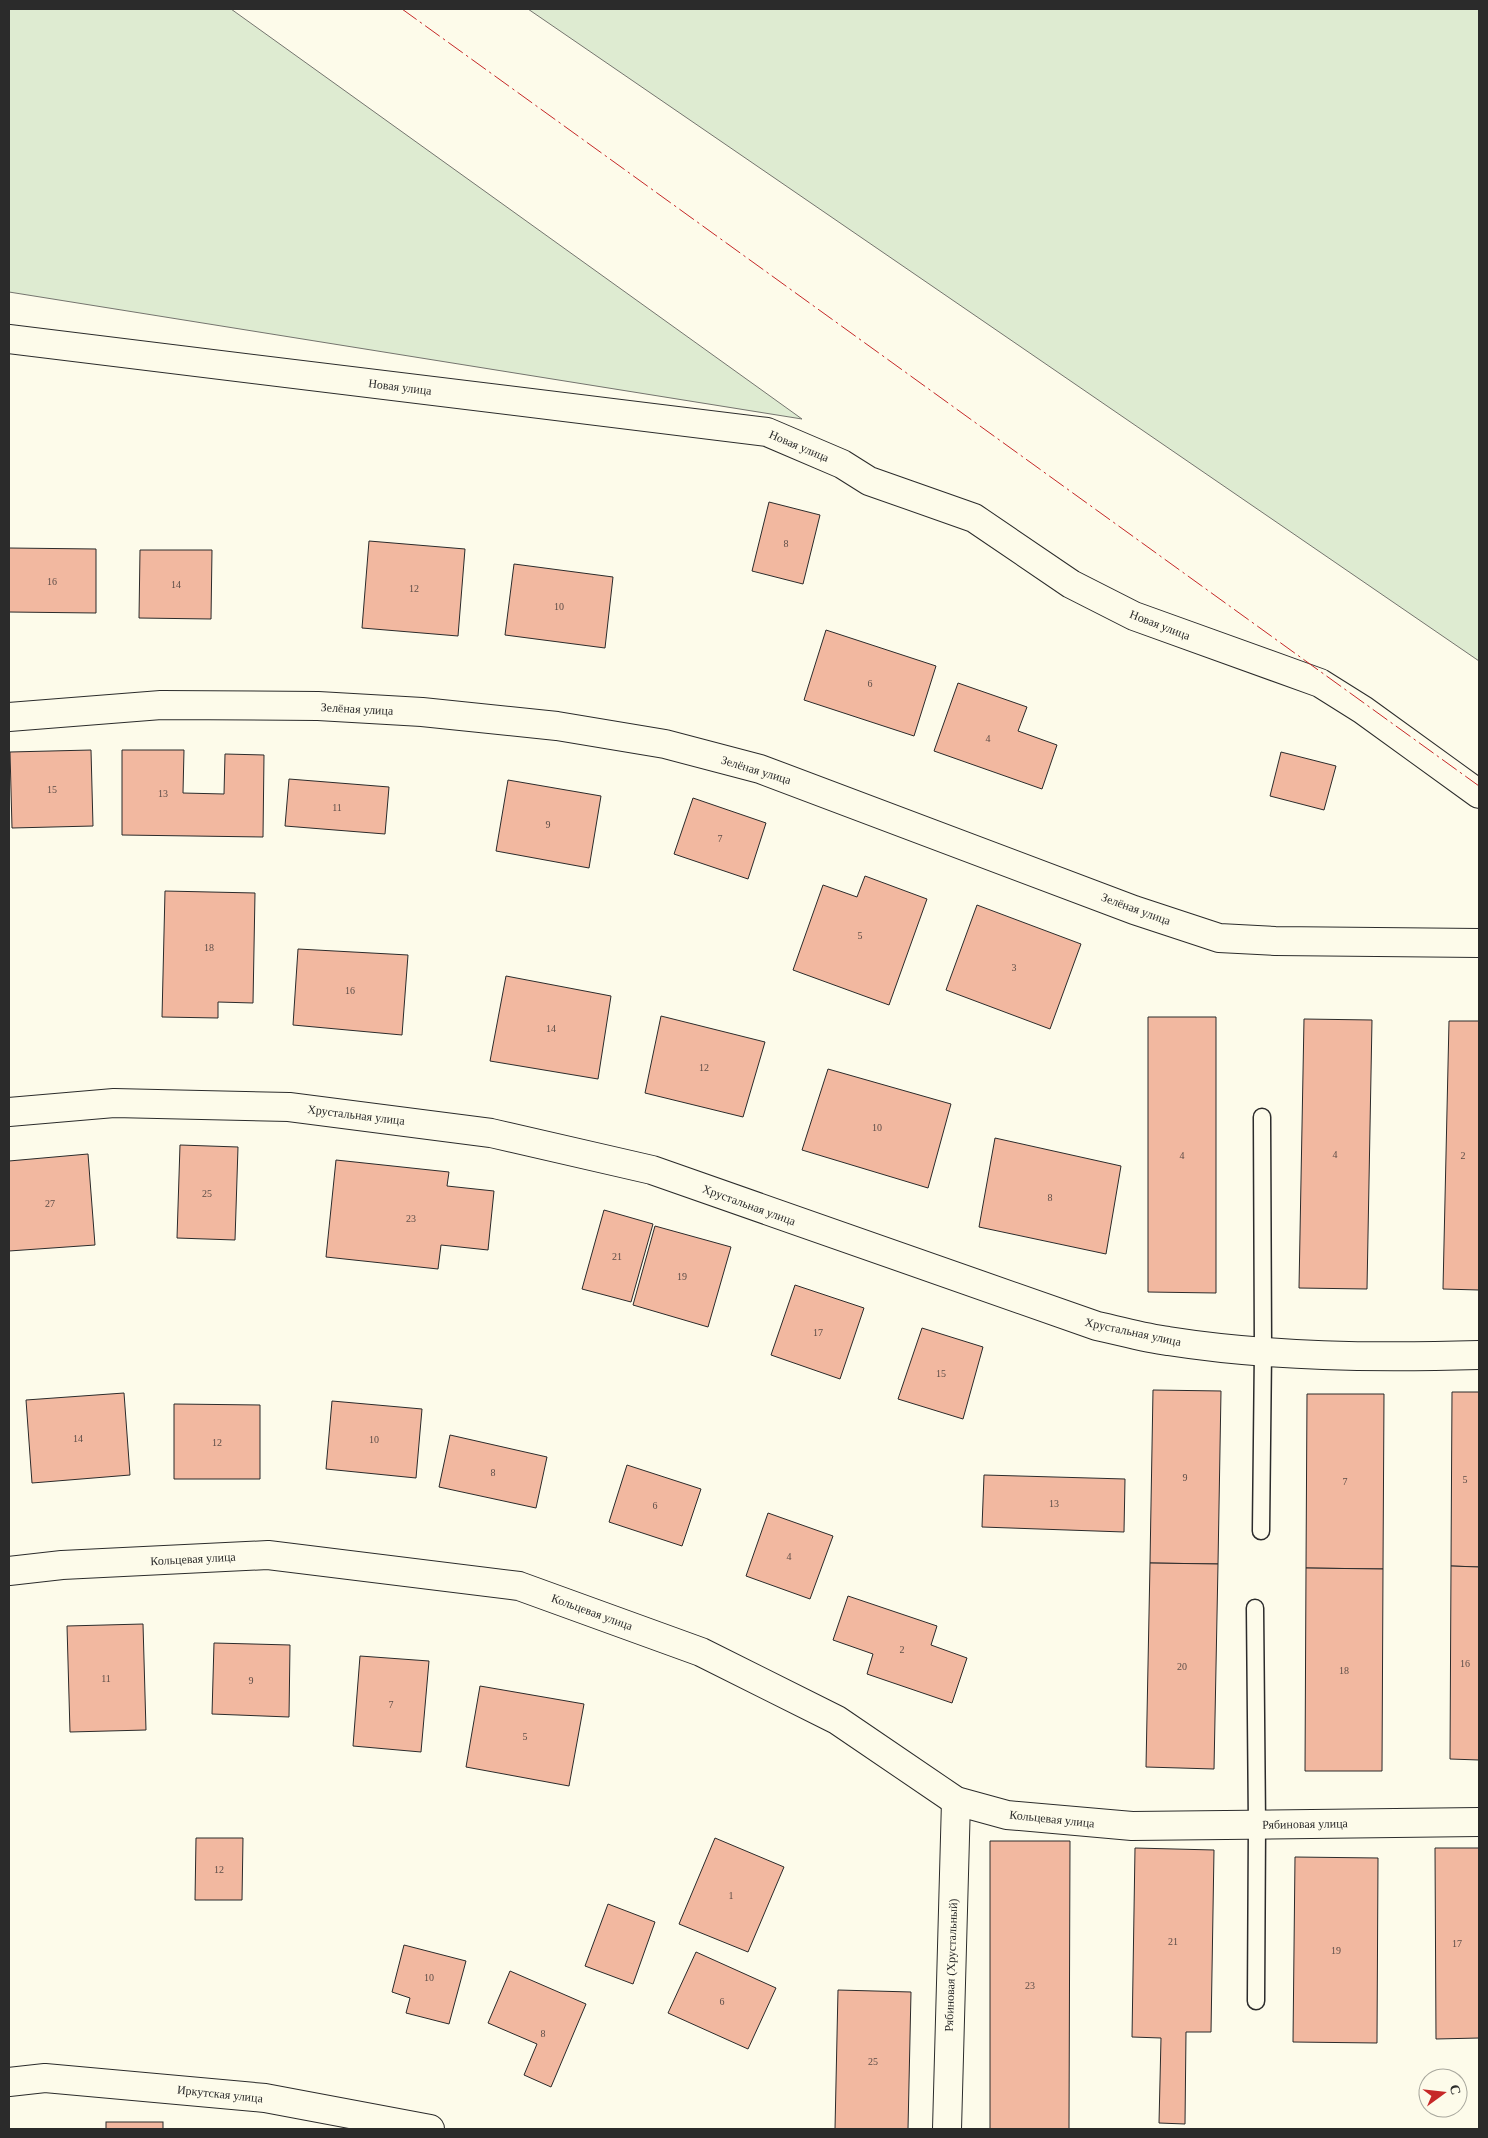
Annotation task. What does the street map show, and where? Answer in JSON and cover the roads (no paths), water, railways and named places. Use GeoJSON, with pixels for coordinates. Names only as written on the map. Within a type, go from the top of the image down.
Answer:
{"type":"FeatureCollection","features":[{"type":"Feature","properties":{"kind":"street","name":"Новая улица"},"geometry":{"type":"LineString","coordinates":[[9,339],[767,432],[842,464],[869,481],[974,518],[1071,584],[1134,616],[1320,683],[1364,710],[1479,794]]}},
{"type":"Feature","properties":{"kind":"street","name":"Зелёная улица"},"geometry":{"type":"LineString","coordinates":[[9,717],[161,705],[318,706],[422,712],[557,726],[664,744],[760,769],[1134,910],[1219,938],[1275,941],[1479,943]]}},
{"type":"Feature","properties":{"kind":"street","name":"Хрустальная улица"},"geometry":{"type":"LineString","coordinates":[[9,1112],[114,1103],[289,1107],[491,1133],[652,1170],[1097,1326],[1168,1341],[1263,1351],[1343,1355],[1479,1355]]}},
{"type":"Feature","properties":{"kind":"street","name":"Кольцевая улица"},"geometry":{"type":"LineString","coordinates":[[9,1570],[62,1565],[268,1555],[519,1586],[701,1652],[837,1720],[956,1801],[1006,1815],[1132,1826]]}},
{"type":"Feature","properties":{"kind":"street","name":"Рябиновая (Хрустальный)"},"geometry":{"type":"LineString","coordinates":[[947,2129],[956,1801]]}},
{"type":"Feature","properties":{"kind":"street","name":"Рябиновая улица"},"geometry":{"type":"LineString","coordinates":[[1132,1826],[1479,1822]]}},
{"type":"Feature","properties":{"kind":"street","name":"Иркутская улица"},"geometry":{"type":"LineString","coordinates":[[9,2082],[45,2078],[265,2098],[430,2129]]}},
{"type":"Feature","properties":{"kind":"lane"},"geometry":{"type":"LineString","coordinates":[[1261,1530],[1263,1351],[1262,1117]]}},
{"type":"Feature","properties":{"kind":"lane"},"geometry":{"type":"LineString","coordinates":[[1255,1608],[1258,1825],[1256,2001]]}}]}
